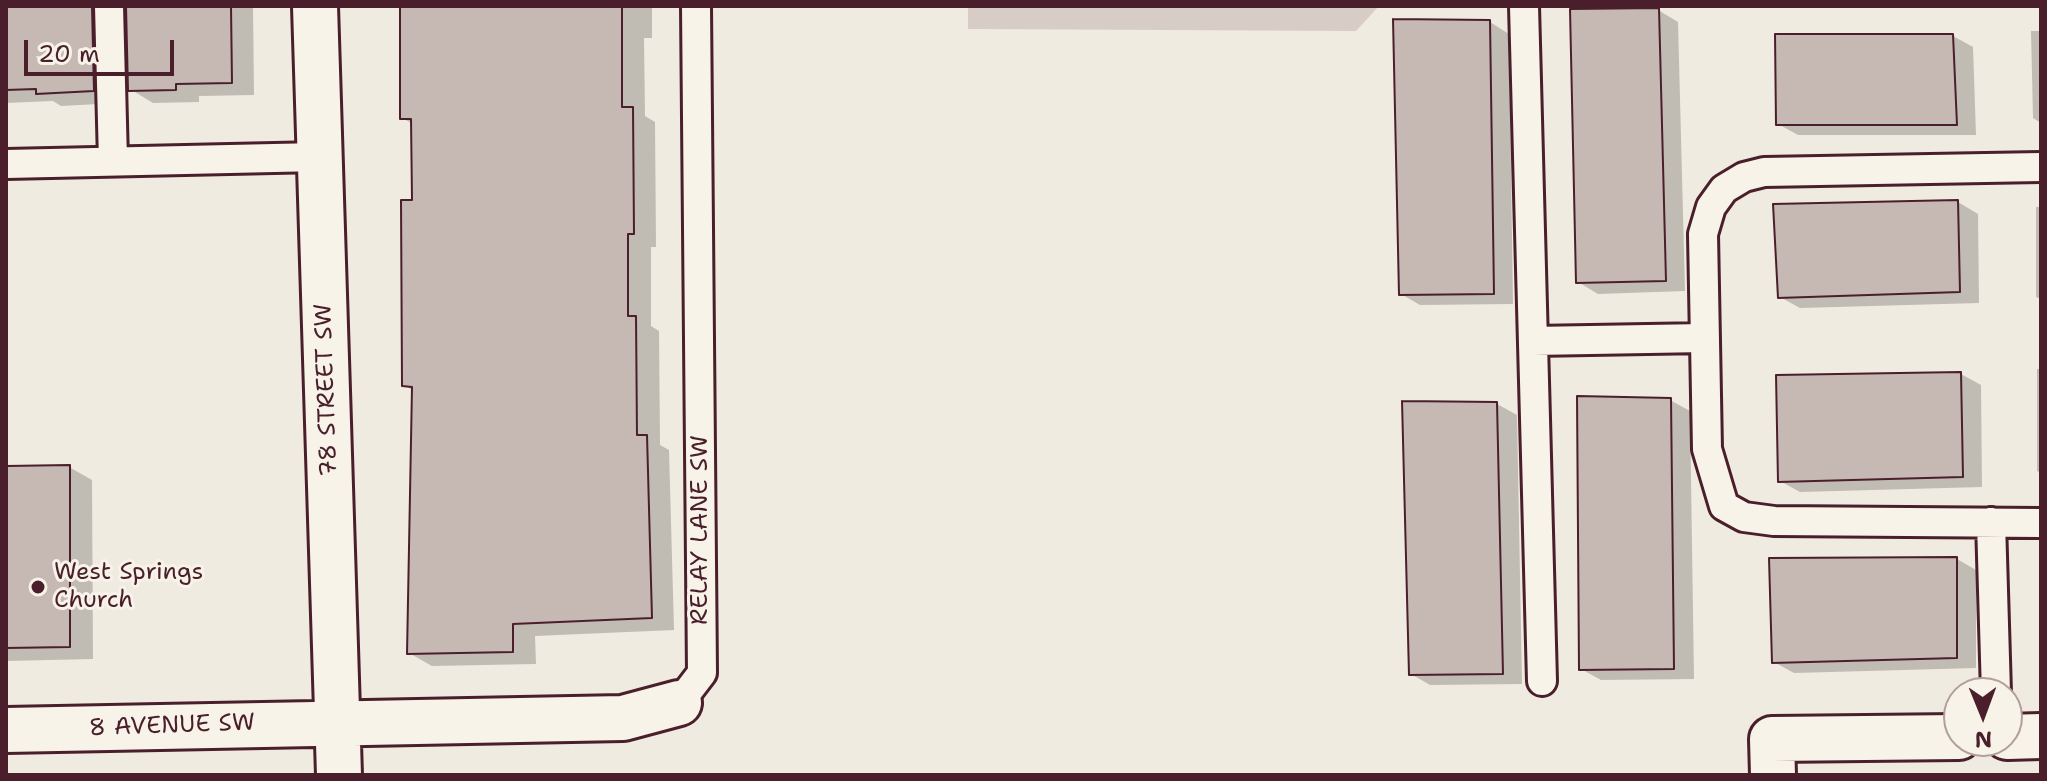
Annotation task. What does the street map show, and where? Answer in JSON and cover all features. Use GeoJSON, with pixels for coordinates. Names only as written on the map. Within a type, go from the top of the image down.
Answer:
{"type":"FeatureCollection","features":[{"type":"Feature","properties":{"kind":"street","name":"78 STREET SW"},"geometry":{"type":"LineString","coordinates":[[315,6],[339,775]]}},
{"type":"Feature","properties":{"kind":"street","name":"RELAY LANE SW"},"geometry":{"type":"LineString","coordinates":[[337,721],[623,718],[679,703]]}},
{"type":"Feature","properties":{"kind":"street","name":"8 AVENUE SW"},"geometry":{"type":"LineString","coordinates":[[6,730],[337,721]]}},
{"type":"Feature","properties":{"kind":"street"},"geometry":{"type":"LineString","coordinates":[[1773,757],[1943,739]]}},
{"type":"Feature","properties":{"kind":"lane"},"geometry":{"type":"LineString","coordinates":[[109,6],[113,161]]}},
{"type":"Feature","properties":{"kind":"lane","name":"RELAY LANE SW"},"geometry":{"type":"LineString","coordinates":[[679,703],[702,673],[696,6]]}},
{"type":"Feature","properties":{"kind":"lane"},"geometry":{"type":"LineString","coordinates":[[1524,6],[1542,681]]}},
{"type":"Feature","properties":{"kind":"lane"},"geometry":{"type":"LineString","coordinates":[[6,164],[319,157]]}},
{"type":"Feature","properties":{"kind":"lane"},"geometry":{"type":"LineString","coordinates":[[2041,167],[1764,172],[1744,177],[1724,189],[1711,207],[1703,234],[1707,449],[1724,506],[1744,517],[1774,521],[2041,523]]}},
{"type":"Feature","properties":{"kind":"lane"},"geometry":{"type":"LineString","coordinates":[[1533,341],[1705,338]]}},
{"type":"Feature","properties":{"kind":"lane"},"geometry":{"type":"LineString","coordinates":[[1991,522],[1996,677]]}},
{"type":"Feature","properties":{"kind":"shaded area"},"geometry":{"type":"Polygon","coordinates":[[[968,6],[1379,6],[1356,31],[968,29],[968,6]]]}},
{"type":"Feature","properties":{"kind":"building"},"geometry":{"type":"Polygon","coordinates":[[[6,6],[92,6],[94,91],[36,94],[36,89],[6,90],[6,6]]]}},
{"type":"Feature","properties":{"kind":"building"},"geometry":{"type":"Polygon","coordinates":[[[126,6],[231,6],[232,83],[176,84],[176,90],[128,91],[126,6]]]}},
{"type":"Feature","properties":{"kind":"building"},"geometry":{"type":"Polygon","coordinates":[[[400,6],[622,6],[622,107],[633,107],[634,234],[628,234],[628,316],[636,316],[637,435],[647,435],[652,618],[513,624],[513,652],[407,654],[412,387],[402,386],[401,200],[412,200],[411,119],[400,119],[400,6]]]}},
{"type":"Feature","properties":{"kind":"building"},"geometry":{"type":"Polygon","coordinates":[[[1659,8],[1666,281],[1576,283],[1570,9],[1659,8]]]}},
{"type":"Feature","properties":{"kind":"building"},"geometry":{"type":"Polygon","coordinates":[[[1393,19],[1490,20],[1494,294],[1399,295],[1393,19]]]}},
{"type":"Feature","properties":{"kind":"building"},"geometry":{"type":"Polygon","coordinates":[[[1775,34],[1953,34],[1957,125],[1776,125],[1775,34]]]}},
{"type":"Feature","properties":{"kind":"building"},"geometry":{"type":"Polygon","coordinates":[[[1958,200],[1960,292],[1778,298],[1773,204],[1958,200]]]}},
{"type":"Feature","properties":{"kind":"building"},"geometry":{"type":"Polygon","coordinates":[[[1961,372],[1963,477],[1778,482],[1776,375],[1961,372]]]}},
{"type":"Feature","properties":{"kind":"building"},"geometry":{"type":"Polygon","coordinates":[[[1577,396],[1671,398],[1674,669],[1579,670],[1577,396]]]}},
{"type":"Feature","properties":{"kind":"building"},"geometry":{"type":"Polygon","coordinates":[[[1402,401],[1497,402],[1503,674],[1409,675],[1402,401]]]}},
{"type":"Feature","properties":{"kind":"building","name":"West Springs Church"},"geometry":{"type":"Polygon","coordinates":[[[70,465],[70,647],[6,648],[6,466],[70,465]]]}},
{"type":"Feature","properties":{"kind":"building"},"geometry":{"type":"Polygon","coordinates":[[[1957,557],[1957,658],[1772,663],[1769,558],[1957,557]]]}},
{"type":"Feature","properties":{"kind":"place","name":"West Springs Church"},"geometry":{"type":"Point","coordinates":[38,587]}}]}
